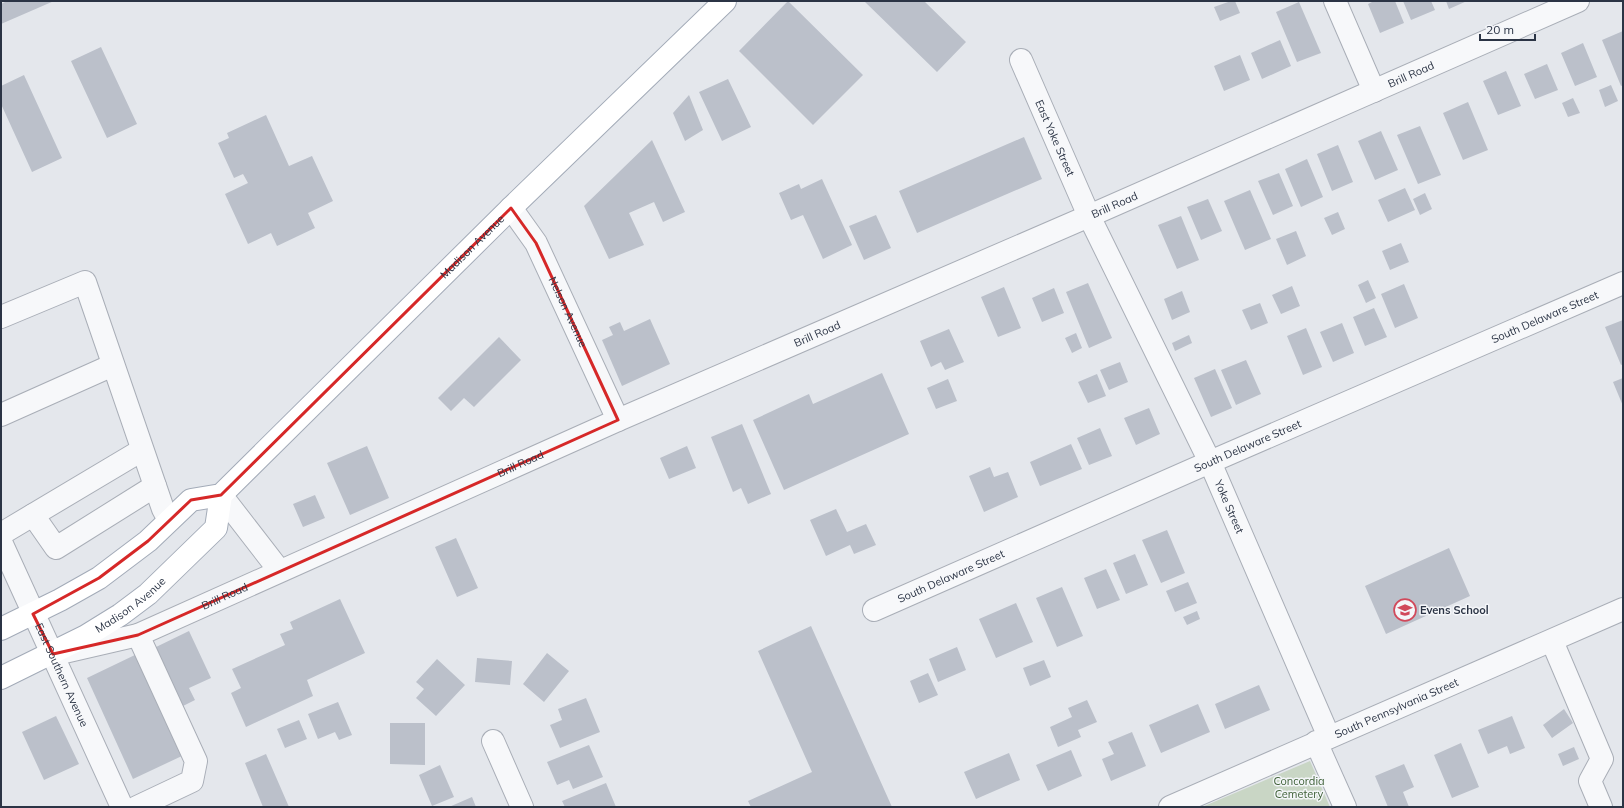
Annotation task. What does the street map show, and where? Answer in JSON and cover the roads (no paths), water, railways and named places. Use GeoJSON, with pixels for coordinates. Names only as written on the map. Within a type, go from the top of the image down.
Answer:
{"type":"FeatureCollection","features":[{"type":"Feature","properties":{"kind":"main road","name":"Madison Avenue"},"geometry":{"type":"LineString","coordinates":[[1,678],[53,654],[120,615],[148,594],[175,570],[216,528],[221,495],[511,208],[725,1]]}},
{"type":"Feature","properties":{"kind":"main road"},"geometry":{"type":"LineString","coordinates":[[1,629],[33,614],[99,578],[148,541],[190,500],[221,495]]}},
{"type":"Feature","properties":{"kind":"street"},"geometry":{"type":"LineString","coordinates":[[1335,1],[1374,91]]}},
{"type":"Feature","properties":{"kind":"street","name":"Brill Road"},"geometry":{"type":"LineString","coordinates":[[53,654],[138,635],[279,570],[618,420],[1089,216],[1578,1]]}},
{"type":"Feature","properties":{"kind":"street","name":"East Yoke Street"},"geometry":{"type":"LineString","coordinates":[[1021,60],[1089,216]]}},
{"type":"Feature","properties":{"kind":"street","name":"Nelson Avenue"},"geometry":{"type":"LineString","coordinates":[[511,208],[536,243],[618,420]]}},
{"type":"Feature","properties":{"kind":"street","name":"Yoke Street"},"geometry":{"type":"LineString","coordinates":[[1089,216],[1210,462],[1322,740],[1345,807]]}},
{"type":"Feature","properties":{"kind":"street"},"geometry":{"type":"LineString","coordinates":[[1,317],[85,282],[142,450],[163,509],[169,520]]}},
{"type":"Feature","properties":{"kind":"street","name":"South Delaware Street"},"geometry":{"type":"LineString","coordinates":[[874,610],[1623,283]]}},
{"type":"Feature","properties":{"kind":"street"},"geometry":{"type":"LineString","coordinates":[[1,415],[113,365]]}},
{"type":"Feature","properties":{"kind":"street"},"geometry":{"type":"LineString","coordinates":[[1,534],[142,450]]}},
{"type":"Feature","properties":{"kind":"street"},"geometry":{"type":"LineString","coordinates":[[33,515],[56,548],[155,486]]}},
{"type":"Feature","properties":{"kind":"street"},"geometry":{"type":"LineString","coordinates":[[221,495],[279,570]]}},
{"type":"Feature","properties":{"kind":"street","name":"East Southern Avenue"},"geometry":{"type":"LineString","coordinates":[[1,542],[122,807]]}},
{"type":"Feature","properties":{"kind":"street","name":"South Pennsylvania Street"},"geometry":{"type":"LineString","coordinates":[[1170,807],[1623,609]]}},
{"type":"Feature","properties":{"kind":"street"},"geometry":{"type":"LineString","coordinates":[[137,807],[192,781],[196,761],[138,635]]}},
{"type":"Feature","properties":{"kind":"street"},"geometry":{"type":"LineString","coordinates":[[1552,641],[1602,759],[1590,782],[1601,807]]}},
{"type":"Feature","properties":{"kind":"street"},"geometry":{"type":"LineString","coordinates":[[493,741],[522,807]]}},
{"type":"Feature","properties":{"kind":"place","name":"Evens School"},"geometry":{"type":"Point","coordinates":[1405,610]}},
{"type":"Feature","properties":{"kind":"park label","name":"Concordia Cemetery"},"geometry":{"type":"Point","coordinates":[1299,787]}}]}
